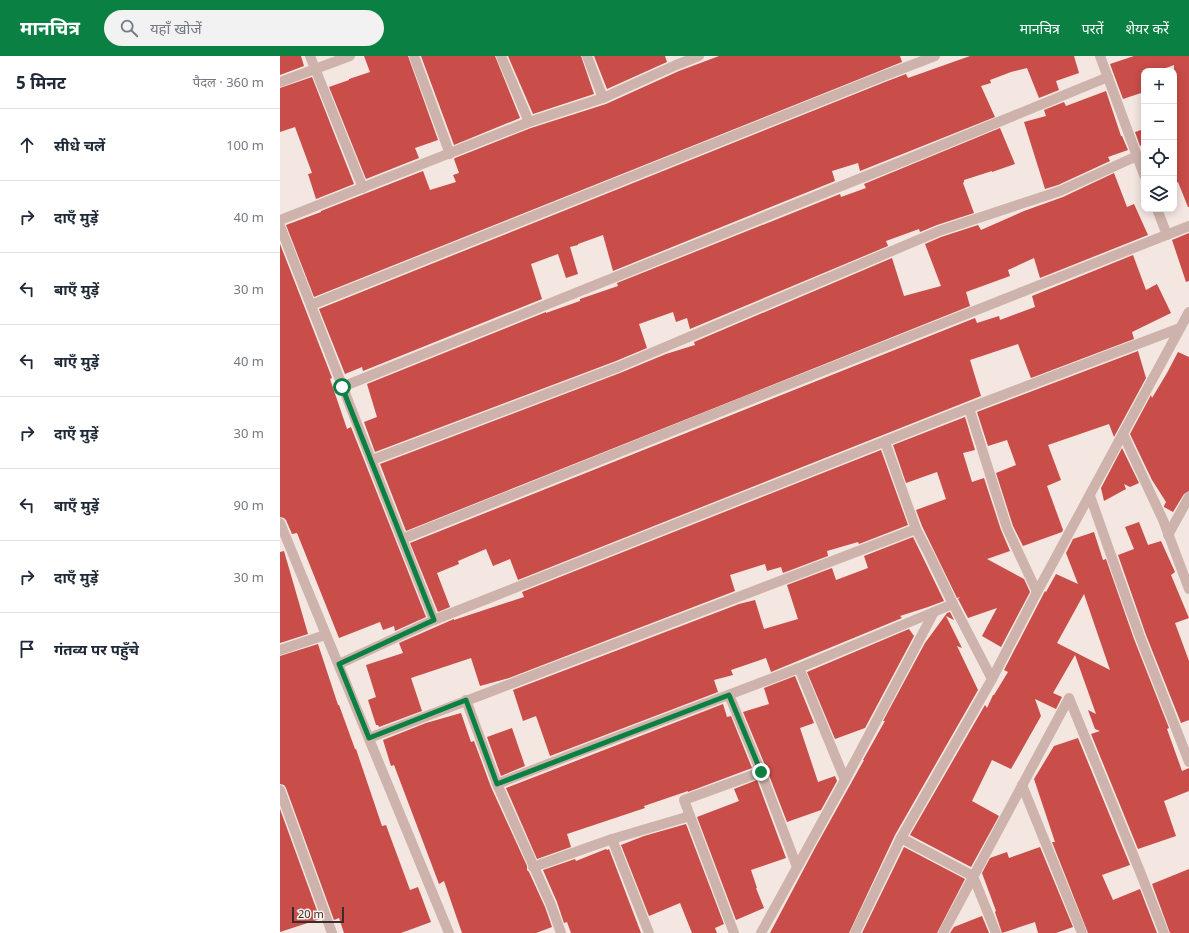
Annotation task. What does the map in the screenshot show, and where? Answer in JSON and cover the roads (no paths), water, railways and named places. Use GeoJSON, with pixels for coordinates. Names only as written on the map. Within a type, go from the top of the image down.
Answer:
{"type":"FeatureCollection","features":[{"type":"Feature","properties":{"kind":"street"},"geometry":{"type":"LineString","coordinates":[[310,56],[363,188]]}},
{"type":"Feature","properties":{"kind":"street"},"geometry":{"type":"LineString","coordinates":[[280,82],[316,70],[350,56]]}},
{"type":"Feature","properties":{"kind":"street"},"geometry":{"type":"LineString","coordinates":[[414,56],[450,154]]}},
{"type":"Feature","properties":{"kind":"street"},"geometry":{"type":"LineString","coordinates":[[501,56],[529,122]]}},
{"type":"Feature","properties":{"kind":"street"},"geometry":{"type":"LineString","coordinates":[[587,56],[603,98]]}},
{"type":"Feature","properties":{"kind":"street"},"geometry":{"type":"LineString","coordinates":[[280,220],[529,122],[603,98],[674,60],[699,56]]}},
{"type":"Feature","properties":{"kind":"street"},"geometry":{"type":"LineString","coordinates":[[311,305],[935,56]]}},
{"type":"Feature","properties":{"kind":"street"},"geometry":{"type":"LineString","coordinates":[[1100,56],[1141,167]]}},
{"type":"Feature","properties":{"kind":"street"},"geometry":{"type":"LineString","coordinates":[[342,387],[1108,77]]}},
{"type":"Feature","properties":{"kind":"street"},"geometry":{"type":"LineString","coordinates":[[372,460],[618,367],[939,231],[1060,191],[1137,156]]}},
{"type":"Feature","properties":{"kind":"street"},"geometry":{"type":"LineString","coordinates":[[1158,212],[1166,235]]}},
{"type":"Feature","properties":{"kind":"street"},"geometry":{"type":"LineString","coordinates":[[280,226],[434,620]]}},
{"type":"Feature","properties":{"kind":"street"},"geometry":{"type":"LineString","coordinates":[[402,539],[773,390],[1189,226]]}},
{"type":"Feature","properties":{"kind":"street"},"geometry":{"type":"LineString","coordinates":[[855,933],[901,838],[992,679],[1037,592],[1189,312]]}},
{"type":"Feature","properties":{"kind":"street"},"geometry":{"type":"LineString","coordinates":[[339,664],[434,620],[969,408],[1180,328]]}},
{"type":"Feature","properties":{"kind":"street"},"geometry":{"type":"LineString","coordinates":[[969,408],[1007,528],[1037,592]]}},
{"type":"Feature","properties":{"kind":"street"},"geometry":{"type":"LineString","coordinates":[[1123,434],[1163,520],[1189,589]]}},
{"type":"Feature","properties":{"kind":"street"},"geometry":{"type":"LineString","coordinates":[[885,442],[916,529],[992,679]]}},
{"type":"Feature","properties":{"kind":"street"},"geometry":{"type":"LineString","coordinates":[[1090,496],[1140,637],[1189,762]]}},
{"type":"Feature","properties":{"kind":"street"},"geometry":{"type":"LineString","coordinates":[[1168,535],[1189,497]]}},
{"type":"Feature","properties":{"kind":"street"},"geometry":{"type":"LineString","coordinates":[[280,524],[282,538],[339,664],[448,933]]}},
{"type":"Feature","properties":{"kind":"street"},"geometry":{"type":"LineString","coordinates":[[369,738],[916,529]]}},
{"type":"Feature","properties":{"kind":"street"},"geometry":{"type":"LineString","coordinates":[[497,784],[799,668],[953,604]]}},
{"type":"Feature","properties":{"kind":"street"},"geometry":{"type":"LineString","coordinates":[[761,933],[845,780],[934,612]]}},
{"type":"Feature","properties":{"kind":"street"},"geometry":{"type":"LineString","coordinates":[[280,650],[325,635]]}},
{"type":"Feature","properties":{"kind":"street"},"geometry":{"type":"LineString","coordinates":[[799,668],[845,780]]}},
{"type":"Feature","properties":{"kind":"street"},"geometry":{"type":"LineString","coordinates":[[729,695],[761,772],[797,867]]}},
{"type":"Feature","properties":{"kind":"street"},"geometry":{"type":"LineString","coordinates":[[943,933],[1069,698],[1164,933]]}},
{"type":"Feature","properties":{"kind":"street"},"geometry":{"type":"LineString","coordinates":[[466,700],[497,784],[551,905],[561,933]]}},
{"type":"Feature","properties":{"kind":"street"},"geometry":{"type":"LineString","coordinates":[[734,933],[684,800],[761,772]]}},
{"type":"Feature","properties":{"kind":"street"},"geometry":{"type":"LineString","coordinates":[[1022,785],[1082,933]]}},
{"type":"Feature","properties":{"kind":"street"},"geometry":{"type":"LineString","coordinates":[[280,790],[332,933]]}},
{"type":"Feature","properties":{"kind":"street"},"geometry":{"type":"LineString","coordinates":[[534,868],[612,839],[690,816]]}},
{"type":"Feature","properties":{"kind":"street"},"geometry":{"type":"LineString","coordinates":[[901,838],[973,876],[996,933]]}},
{"type":"Feature","properties":{"kind":"street"},"geometry":{"type":"LineString","coordinates":[[612,839],[649,933]]}}]}
